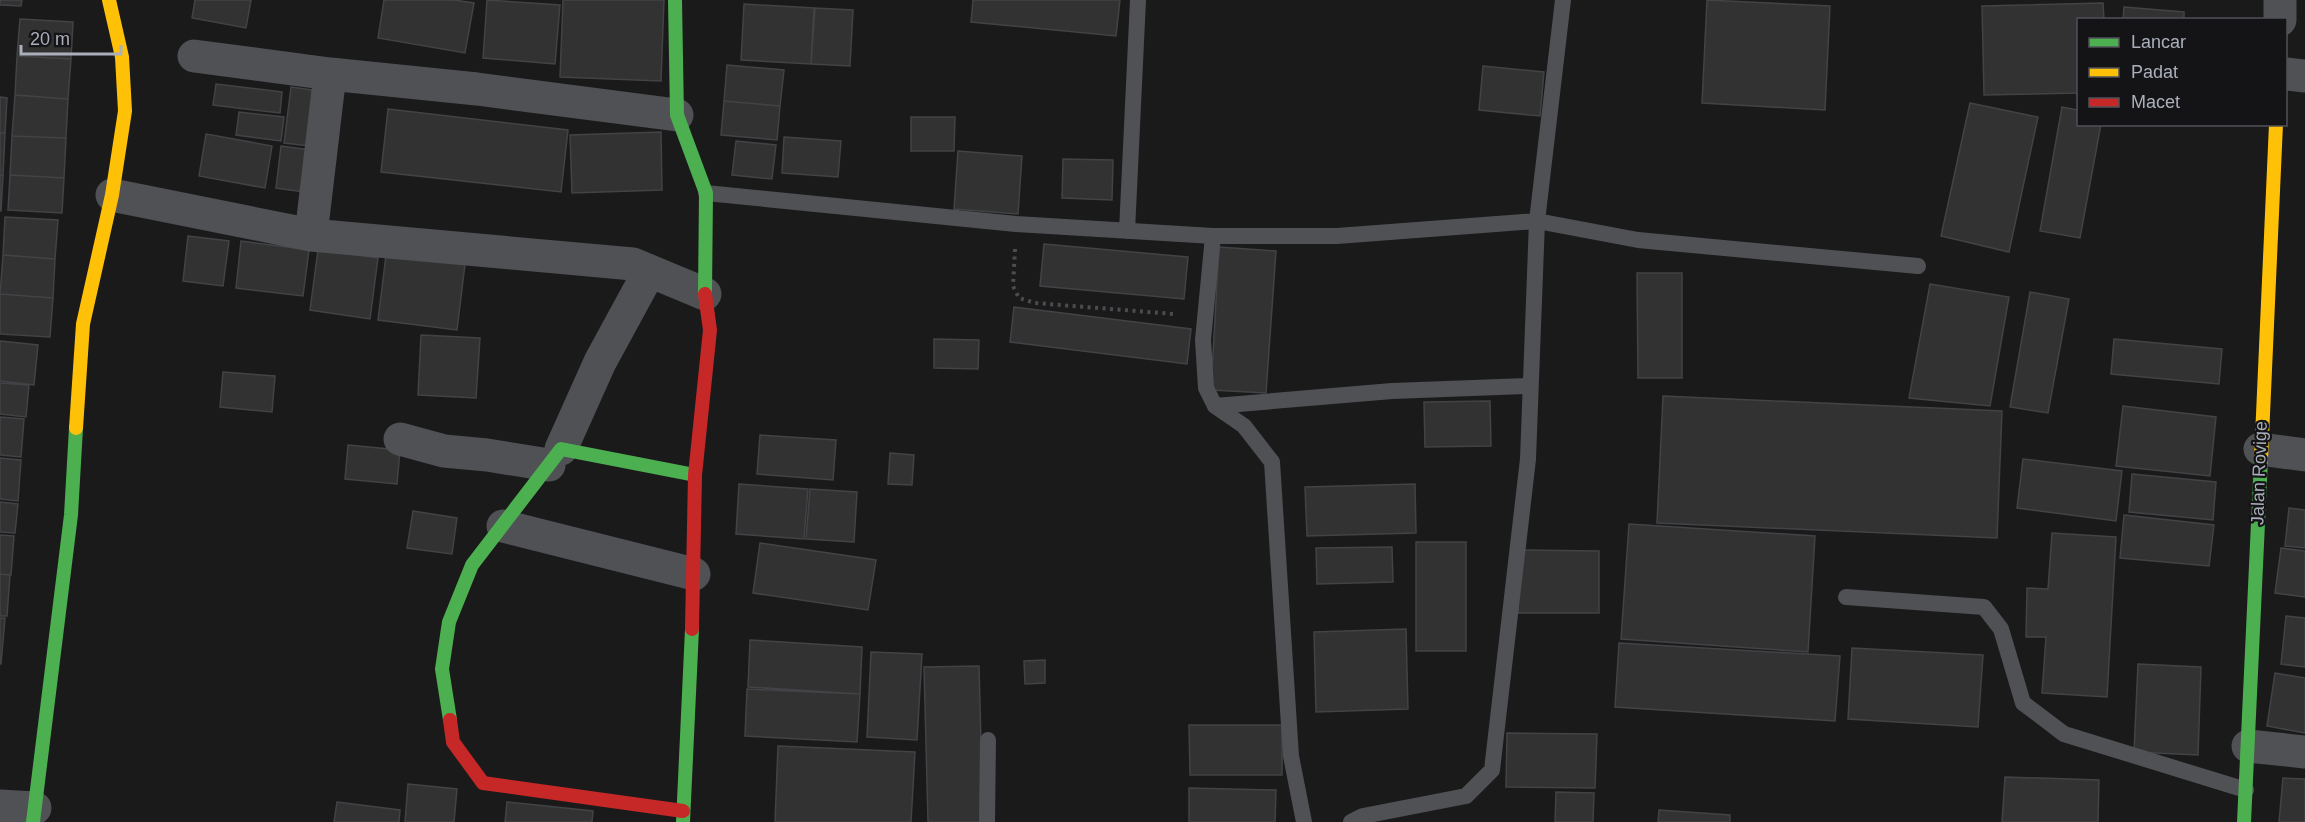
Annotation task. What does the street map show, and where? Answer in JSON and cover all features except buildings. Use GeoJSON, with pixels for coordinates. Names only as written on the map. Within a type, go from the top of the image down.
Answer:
{"type":"FeatureCollection","features":[{"type":"Feature","properties":{"kind":"street"},"geometry":{"type":"LineString","coordinates":[[0,806],[34,815],[71,515],[83,324],[112,195],[125,111],[122,57],[109,0]]}},
{"type":"Feature","properties":{"kind":"street"},"geometry":{"type":"LineString","coordinates":[[648,272],[600,362],[555,457],[472,565],[449,622],[442,669],[453,742],[483,783],[683,817],[694,574],[695,475],[710,330],[705,294],[706,193],[677,115],[675,0]]}},
{"type":"Feature","properties":{"kind":"street"},"geometry":{"type":"LineString","coordinates":[[2280,0],[2280,18]]}},
{"type":"Feature","properties":{"kind":"street"},"geometry":{"type":"LineString","coordinates":[[194,56],[677,115]]}},
{"type":"Feature","properties":{"kind":"street"},"geometry":{"type":"LineString","coordinates":[[311,235],[330,74]]}},
{"type":"Feature","properties":{"kind":"street"},"geometry":{"type":"LineString","coordinates":[[2287,74],[2305,76]]}},
{"type":"Feature","properties":{"kind":"street","name":"Jalan Rovige"},"geometry":{"type":"LineString","coordinates":[[2244,822],[2276,126]]}},
{"type":"Feature","properties":{"kind":"street"},"geometry":{"type":"LineString","coordinates":[[112,195],[311,235],[633,264],[705,294]]}},
{"type":"Feature","properties":{"kind":"street"},"geometry":{"type":"LineString","coordinates":[[400,439],[444,452],[555,457],[695,475]]}},
{"type":"Feature","properties":{"kind":"street"},"geometry":{"type":"LineString","coordinates":[[2260,449],[2305,455]]}},
{"type":"Feature","properties":{"kind":"street"},"geometry":{"type":"LineString","coordinates":[[503,526],[694,574]]}},
{"type":"Feature","properties":{"kind":"street"},"geometry":{"type":"LineString","coordinates":[[2248,746],[2305,752]]}},
{"type":"Feature","properties":{"kind":"lane"},"geometry":{"type":"LineString","coordinates":[[1127,231],[1138,0]]}},
{"type":"Feature","properties":{"kind":"lane"},"geometry":{"type":"LineString","coordinates":[[1351,822],[1363,816],[1466,796],[1492,770],[1528,459],[1537,221],[1563,0]]}},
{"type":"Feature","properties":{"kind":"lane"},"geometry":{"type":"LineString","coordinates":[[706,193],[1016,224],[1213,236],[1337,236],[1537,221],[1638,240],[1918,266]]}},
{"type":"Feature","properties":{"kind":"lane"},"geometry":{"type":"LineString","coordinates":[[1213,236],[1203,340],[1206,388],[1215,406],[1244,426],[1272,462],[1291,756],[1304,822]]}},
{"type":"Feature","properties":{"kind":"lane"},"geometry":{"type":"LineString","coordinates":[[1215,406],[1392,391],[1529,386]]}},
{"type":"Feature","properties":{"kind":"lane"},"geometry":{"type":"LineString","coordinates":[[1845,597],[1984,607],[2001,629],[2023,703],[2064,734],[2246,790]]}},
{"type":"Feature","properties":{"kind":"lane"},"geometry":{"type":"LineString","coordinates":[[987,822],[988,740]]}},
{"type":"Feature","properties":{"kind":"path"},"geometry":{"type":"LineString","coordinates":[[1016,224],[1013,286],[1018,298],[1035,303],[1174,314]]}},
{"type":"Feature","properties":{"kind":"traffic: fast"},"geometry":{"type":"LineString","coordinates":[[675,0],[677,115],[706,193],[705,294]]}},
{"type":"Feature","properties":{"kind":"traffic: fast"},"geometry":{"type":"LineString","coordinates":[[33,822],[71,515],[76,428]]}},
{"type":"Feature","properties":{"kind":"traffic: fast"},"geometry":{"type":"LineString","coordinates":[[450,720],[442,669],[449,622],[472,565],[561,449],[695,475]]}},
{"type":"Feature","properties":{"kind":"traffic: fast"},"geometry":{"type":"LineString","coordinates":[[2244,822],[2261,459]]}},
{"type":"Feature","properties":{"kind":"traffic: fast"},"geometry":{"type":"LineString","coordinates":[[683,822],[692,629]]}},
{"type":"Feature","properties":{"kind":"traffic: slow"},"geometry":{"type":"LineString","coordinates":[[76,428],[83,324],[112,195],[125,111],[122,57],[109,0]]}},
{"type":"Feature","properties":{"kind":"traffic: slow"},"geometry":{"type":"LineString","coordinates":[[2261,459],[2276,126]]}},
{"type":"Feature","properties":{"kind":"traffic: jam"},"geometry":{"type":"LineString","coordinates":[[692,629],[695,475],[710,330],[705,294]]}},
{"type":"Feature","properties":{"kind":"traffic: jam"},"geometry":{"type":"LineString","coordinates":[[450,720],[453,742],[483,783],[683,811]]}}]}
